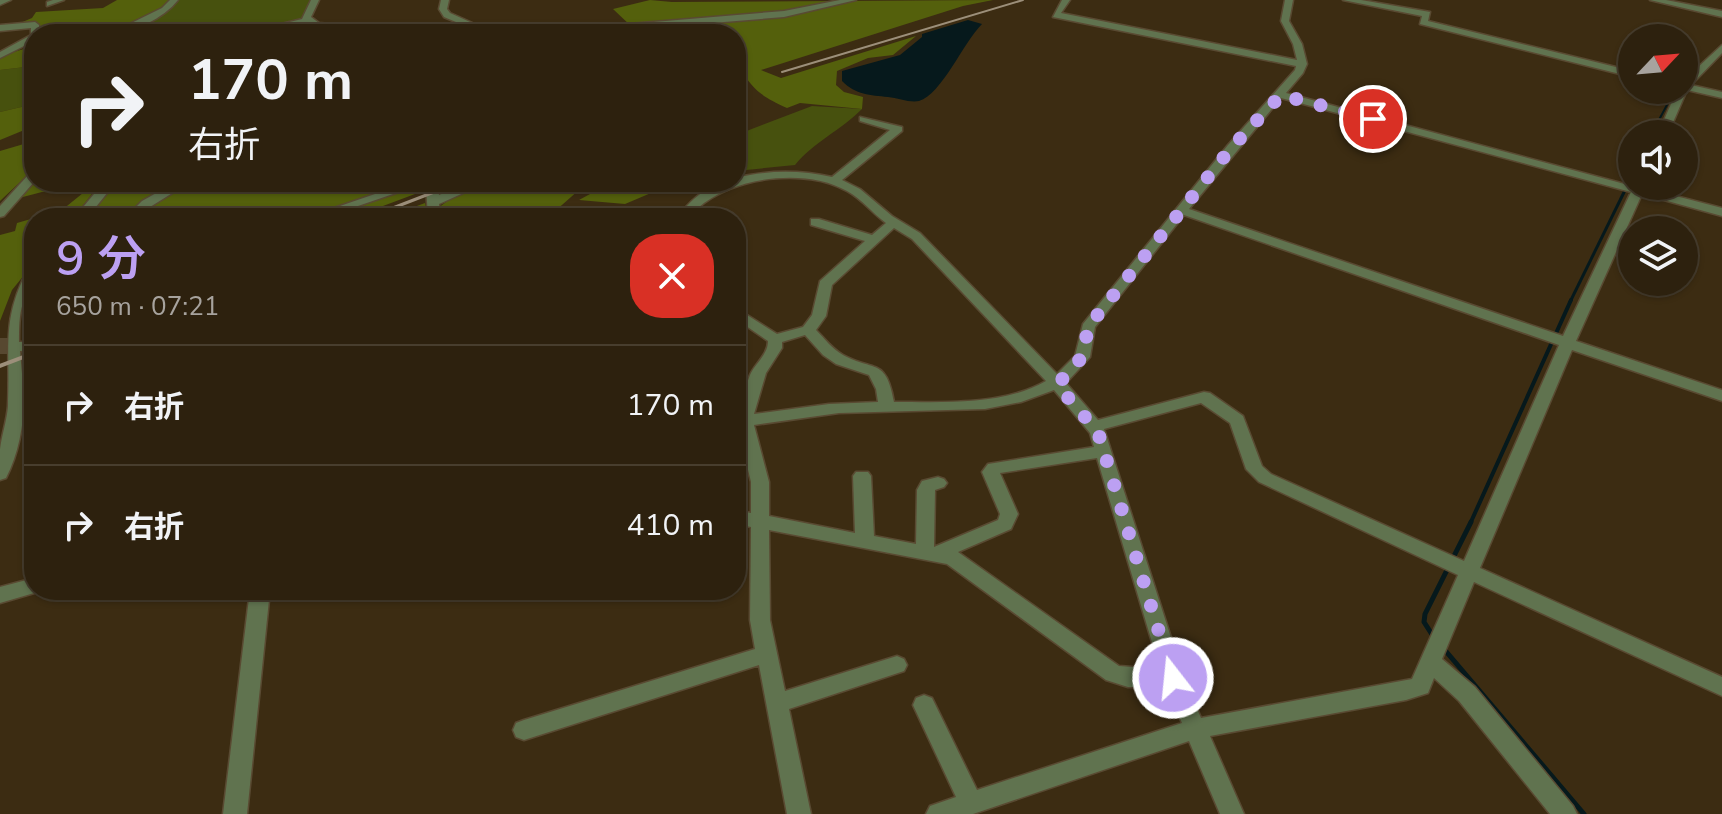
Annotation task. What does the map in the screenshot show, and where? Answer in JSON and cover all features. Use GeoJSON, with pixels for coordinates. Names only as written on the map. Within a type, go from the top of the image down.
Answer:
{"type":"FeatureCollection","features":[{"type":"Feature","properties":{"kind":"street"},"geometry":{"type":"LineString","coordinates":[[0,3],[7,0]]}},
{"type":"Feature","properties":{"kind":"street"},"geometry":{"type":"LineString","coordinates":[[50,4],[60,0]]}},
{"type":"Feature","properties":{"kind":"street"},"geometry":{"type":"LineString","coordinates":[[135,24],[165,10],[174,0]]}},
{"type":"Feature","properties":{"kind":"street"},"geometry":{"type":"LineString","coordinates":[[308,20],[306,13],[315,0]]}},
{"type":"Feature","properties":{"kind":"street"},"geometry":{"type":"LineString","coordinates":[[445,0],[444,13],[467,24]]}},
{"type":"Feature","properties":{"kind":"street"},"geometry":{"type":"LineString","coordinates":[[665,24],[784,14],[852,0]]}},
{"type":"Feature","properties":{"kind":"street"},"geometry":{"type":"LineString","coordinates":[[1066,0],[1056,15],[1302,64]]}},
{"type":"Feature","properties":{"kind":"street"},"geometry":{"type":"LineString","coordinates":[[746,424],[802,412],[973,405],[1057,385],[1083,356],[1088,327],[1232,147],[1281,95],[1302,64],[1296,37],[1285,21],[1289,0]]}},
{"type":"Feature","properties":{"kind":"street"},"geometry":{"type":"LineString","coordinates":[[1347,0],[1427,14],[1423,22],[1618,71]]}},
{"type":"Feature","properties":{"kind":"street"},"geometry":{"type":"LineString","coordinates":[[1654,0],[1722,14]]}},
{"type":"Feature","properties":{"kind":"street"},"geometry":{"type":"LineString","coordinates":[[292,24],[308,20],[315,24]]}},
{"type":"Feature","properties":{"kind":"street"},"geometry":{"type":"LineString","coordinates":[[0,28],[24,26]]}},
{"type":"Feature","properties":{"kind":"street"},"geometry":{"type":"LineString","coordinates":[[0,55],[24,41]]}},
{"type":"Feature","properties":{"kind":"street"},"geometry":{"type":"LineString","coordinates":[[1698,72],[1722,48]]}},
{"type":"Feature","properties":{"kind":"street"},"geometry":{"type":"LineString","coordinates":[[1698,90],[1722,95]]}},
{"type":"Feature","properties":{"kind":"street"},"geometry":{"type":"LineString","coordinates":[[1281,95],[1618,184]]}},
{"type":"Feature","properties":{"kind":"street"},"geometry":{"type":"LineString","coordinates":[[834,181],[898,129],[864,119]]}},
{"type":"Feature","properties":{"kind":"street"},"geometry":{"type":"LineString","coordinates":[[746,181],[786,174],[834,181],[862,196],[893,223],[916,236],[1095,426],[1173,678],[1232,814]]}},
{"type":"Feature","properties":{"kind":"street"},"geometry":{"type":"LineString","coordinates":[[0,213],[24,186]]}},
{"type":"Feature","properties":{"kind":"street"},"geometry":{"type":"LineString","coordinates":[[88,208],[102,192]]}},
{"type":"Feature","properties":{"kind":"street"},"geometry":{"type":"LineString","coordinates":[[142,208],[167,192]]}},
{"type":"Feature","properties":{"kind":"street"},"geometry":{"type":"LineString","coordinates":[[342,208],[391,192]]}},
{"type":"Feature","properties":{"kind":"street"},"geometry":{"type":"LineString","coordinates":[[433,192],[435,208]]}},
{"type":"Feature","properties":{"kind":"street"},"geometry":{"type":"LineString","coordinates":[[435,201],[457,192]]}},
{"type":"Feature","properties":{"kind":"street"},"geometry":{"type":"LineString","coordinates":[[692,208],[697,201],[719,192]]}},
{"type":"Feature","properties":{"kind":"street"},"geometry":{"type":"LineString","coordinates":[[938,814],[1195,729],[1414,689],[1425,680],[1437,649],[1458,565],[1631,200]]}},
{"type":"Feature","properties":{"kind":"street"},"geometry":{"type":"LineString","coordinates":[[1680,200],[1722,212]]}},
{"type":"Feature","properties":{"kind":"street"},"geometry":{"type":"LineString","coordinates":[[1180,210],[1722,396]]}},
{"type":"Feature","properties":{"kind":"street"},"geometry":{"type":"LineString","coordinates":[[815,222],[872,239]]}},
{"type":"Feature","properties":{"kind":"street"},"geometry":{"type":"LineString","coordinates":[[746,319],[775,339],[808,330],[819,316],[825,284],[893,223]]}},
{"type":"Feature","properties":{"kind":"street"},"geometry":{"type":"LineString","coordinates":[[0,474],[14,425],[13,307],[24,283]]}},
{"type":"Feature","properties":{"kind":"street"},"geometry":{"type":"LineString","coordinates":[[808,330],[831,354],[873,369],[881,379],[887,407]]}},
{"type":"Feature","properties":{"kind":"street"},"geometry":{"type":"LineString","coordinates":[[746,408],[758,373],[775,348],[775,339]]}},
{"type":"Feature","properties":{"kind":"street"},"geometry":{"type":"LineString","coordinates":[[16,396],[24,392]]}},
{"type":"Feature","properties":{"kind":"street"},"geometry":{"type":"LineString","coordinates":[[1095,426],[1204,397],[1237,420],[1260,474],[1722,687]]}},
{"type":"Feature","properties":{"kind":"street"},"geometry":{"type":"LineString","coordinates":[[746,443],[759,474],[759,606],[799,814]]}},
{"type":"Feature","properties":{"kind":"street"},"geometry":{"type":"LineString","coordinates":[[932,552],[1005,524],[1009,514],[991,472],[994,468],[1105,451]]}},
{"type":"Feature","properties":{"kind":"street"},"geometry":{"type":"LineString","coordinates":[[862,476],[865,540]]}},
{"type":"Feature","properties":{"kind":"street"},"geometry":{"type":"LineString","coordinates":[[932,552],[926,490],[928,485],[938,483]]}},
{"type":"Feature","properties":{"kind":"street"},"geometry":{"type":"LineString","coordinates":[[746,519],[932,552],[962,563],[1113,674],[1128,678],[1173,678]]}},
{"type":"Feature","properties":{"kind":"street"},"geometry":{"type":"LineString","coordinates":[[0,595],[24,589]]}},
{"type":"Feature","properties":{"kind":"street"},"geometry":{"type":"LineString","coordinates":[[235,814],[259,600]]}},
{"type":"Feature","properties":{"kind":"street"},"geometry":{"type":"LineString","coordinates":[[1437,649],[1467,694],[1565,814]]}},
{"type":"Feature","properties":{"kind":"street"},"geometry":{"type":"LineString","coordinates":[[524,730],[767,654]]}},
{"type":"Feature","properties":{"kind":"street"},"geometry":{"type":"LineString","coordinates":[[776,703],[897,665]]}},
{"type":"Feature","properties":{"kind":"street"},"geometry":{"type":"LineString","coordinates":[[924,705],[971,803]]}},
{"type":"Feature","properties":{"kind":"green space"},"geometry":{"type":"Polygon","coordinates":[[[117,0],[170,0],[164,7],[131,24],[20,23],[32,18],[36,12],[103,8],[117,0]]]}},
{"type":"Feature","properties":{"kind":"green space"},"geometry":{"type":"Polygon","coordinates":[[[177,0],[312,0],[302,19],[309,24],[134,24],[177,0]]]}},
{"type":"Feature","properties":{"kind":"green space"},"geometry":{"type":"Polygon","coordinates":[[[650,0],[993,0],[963,6],[761,70],[781,78],[916,36],[893,55],[868,58],[837,71],[836,85],[844,92],[863,97],[862,109],[800,103],[787,108],[759,92],[746,78],[746,24],[629,24],[613,9],[650,0]]]}},
{"type":"Feature","properties":{"kind":"green space"},"geometry":{"type":"Polygon","coordinates":[[[24,49],[24,67],[0,70],[0,56],[24,49]]]}},
{"type":"Feature","properties":{"kind":"green space"},"geometry":{"type":"Polygon","coordinates":[[[24,67],[24,106],[0,112],[0,70],[24,67]]]}},
{"type":"Feature","properties":{"kind":"green space"},"geometry":{"type":"Polygon","coordinates":[[[24,106],[24,130],[0,140],[0,112],[24,106]]]}},
{"type":"Feature","properties":{"kind":"green space"},"geometry":{"type":"Polygon","coordinates":[[[812,106],[862,109],[795,165],[746,170],[746,131],[812,106]]]}},
{"type":"Feature","properties":{"kind":"green space"},"geometry":{"type":"Polygon","coordinates":[[[24,144],[24,178],[0,201],[0,151],[24,144]]]}},
{"type":"Feature","properties":{"kind":"green space"},"geometry":{"type":"Polygon","coordinates":[[[25,192],[42,192],[19,198],[25,192]]]}},
{"type":"Feature","properties":{"kind":"green space"},"geometry":{"type":"Polygon","coordinates":[[[42,192],[93,192],[81,208],[64,208],[83,193],[42,192]]]}},
{"type":"Feature","properties":{"kind":"green space"},"geometry":{"type":"Polygon","coordinates":[[[109,192],[420,192],[378,208],[95,208],[109,192]]]}},
{"type":"Feature","properties":{"kind":"green space"},"geometry":{"type":"Polygon","coordinates":[[[461,192],[577,192],[559,208],[438,208],[461,192]]]}},
{"type":"Feature","properties":{"kind":"green space"},"geometry":{"type":"Polygon","coordinates":[[[594,192],[672,192],[651,193],[625,204],[579,200],[594,192]]]}},
{"type":"Feature","properties":{"kind":"green space"},"geometry":{"type":"Polygon","coordinates":[[[24,221],[24,275],[12,290],[0,321],[0,235],[15,231],[17,223],[24,221]]]}},
{"type":"Feature","properties":{"kind":"shaded area"},"geometry":{"type":"Polygon","coordinates":[[[968,20],[982,24],[936,89],[919,101],[864,94],[842,81],[842,71],[900,55],[922,34],[968,20]]]}},
{"type":"Feature","properties":{"kind":"waterway"},"geometry":{"type":"LineString","coordinates":[[1659,120],[1667,104]]}},
{"type":"Feature","properties":{"kind":"waterway"},"geometry":{"type":"LineString","coordinates":[[1570,302],[1620,200]]}},
{"type":"Feature","properties":{"kind":"waterway"},"geometry":{"type":"LineString","coordinates":[[1470,524],[1571,300]]}},
{"type":"Feature","properties":{"kind":"waterway"},"geometry":{"type":"LineString","coordinates":[[1433,636],[1424,622],[1425,614],[1470,524]]}},
{"type":"Feature","properties":{"kind":"waterway"},"geometry":{"type":"LineString","coordinates":[[1444,649],[1584,814]]}},
{"type":"Feature","properties":{"kind":"tunnel"},"geometry":{"type":"LineString","coordinates":[[0,346],[19,346]]}},
{"type":"Feature","properties":{"kind":"railway"},"geometry":{"type":"LineString","coordinates":[[782,72],[1023,0]]}},
{"type":"Feature","properties":{"kind":"railway"},"geometry":{"type":"LineString","coordinates":[[393,208],[434,192]]}},
{"type":"Feature","properties":{"kind":"railway"},"geometry":{"type":"LineString","coordinates":[[0,366],[24,357]]}},
{"type":"Feature","properties":{"kind":"route"},"geometry":{"type":"LineString","coordinates":[[1173,678],[1098,432],[1078,405],[1057,385],[1083,356],[1088,327],[1232,147],[1281,95],[1373,119]]}}]}
